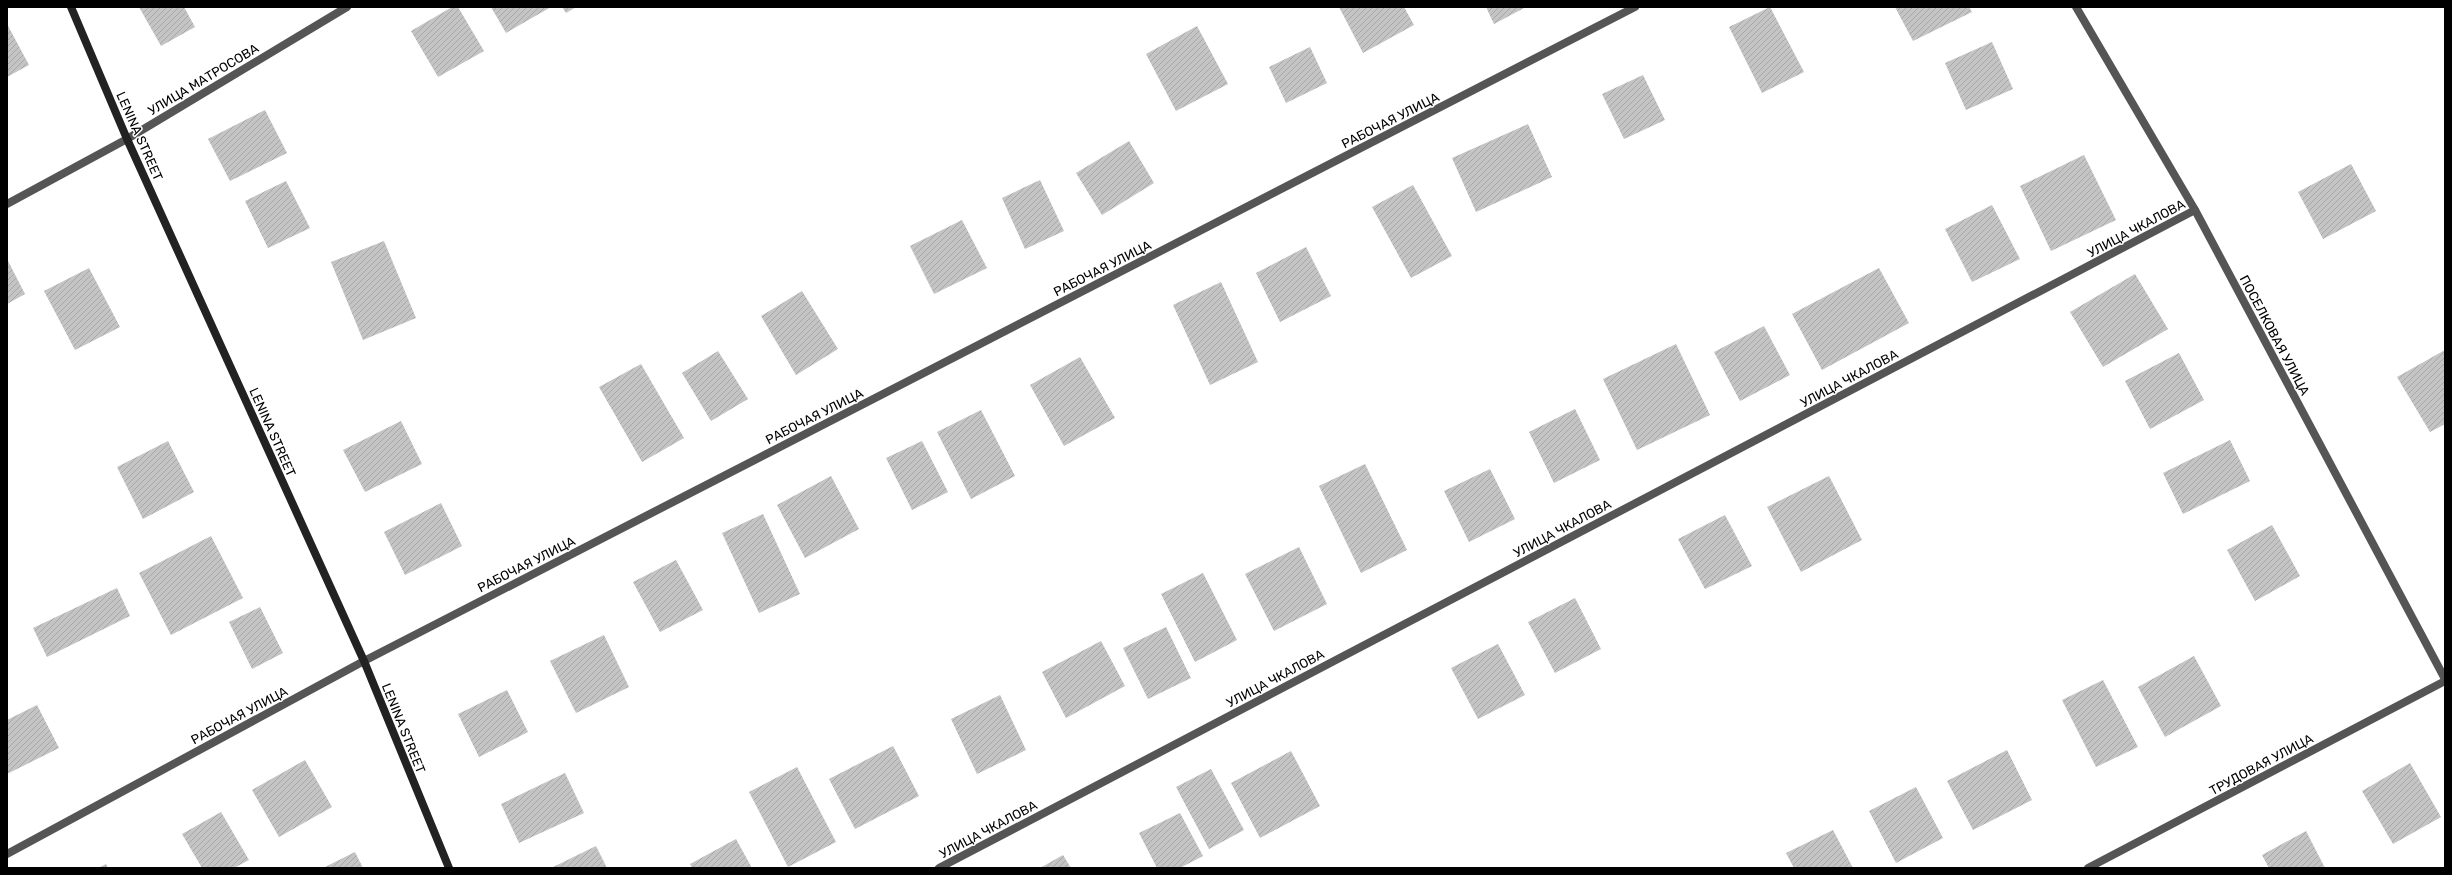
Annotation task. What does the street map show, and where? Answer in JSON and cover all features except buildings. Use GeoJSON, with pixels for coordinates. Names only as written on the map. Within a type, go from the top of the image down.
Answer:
{"type":"FeatureCollection","features":[{"type":"Feature","properties":{"kind":"street","name":"LENINA STREET"},"geometry":{"type":"LineString","coordinates":[[71,7],[127,139],[364,661],[449,868]]}},
{"type":"Feature","properties":{"kind":"street","name":"УЛИЦА МАТРОСОВА"},"geometry":{"type":"LineString","coordinates":[[7,204],[127,139],[347,7]]}},
{"type":"Feature","properties":{"kind":"street","name":"РАБОЧАЯ УЛИЦА"},"geometry":{"type":"LineString","coordinates":[[7,854],[364,661],[1635,7]]}},
{"type":"Feature","properties":{"kind":"street","name":"ПОСЕЛКОВАЯ УЛИЦА"},"geometry":{"type":"LineString","coordinates":[[2076,7],[2196,210],[2445,680]]}},
{"type":"Feature","properties":{"kind":"street","name":"УЛИЦА ЧКАЛОВА"},"geometry":{"type":"LineString","coordinates":[[939,868],[2196,210]]}},
{"type":"Feature","properties":{"kind":"street","name":"ТРУДОВАЯ УЛИЦА"},"geometry":{"type":"LineString","coordinates":[[2088,868],[2445,680]]}}]}
